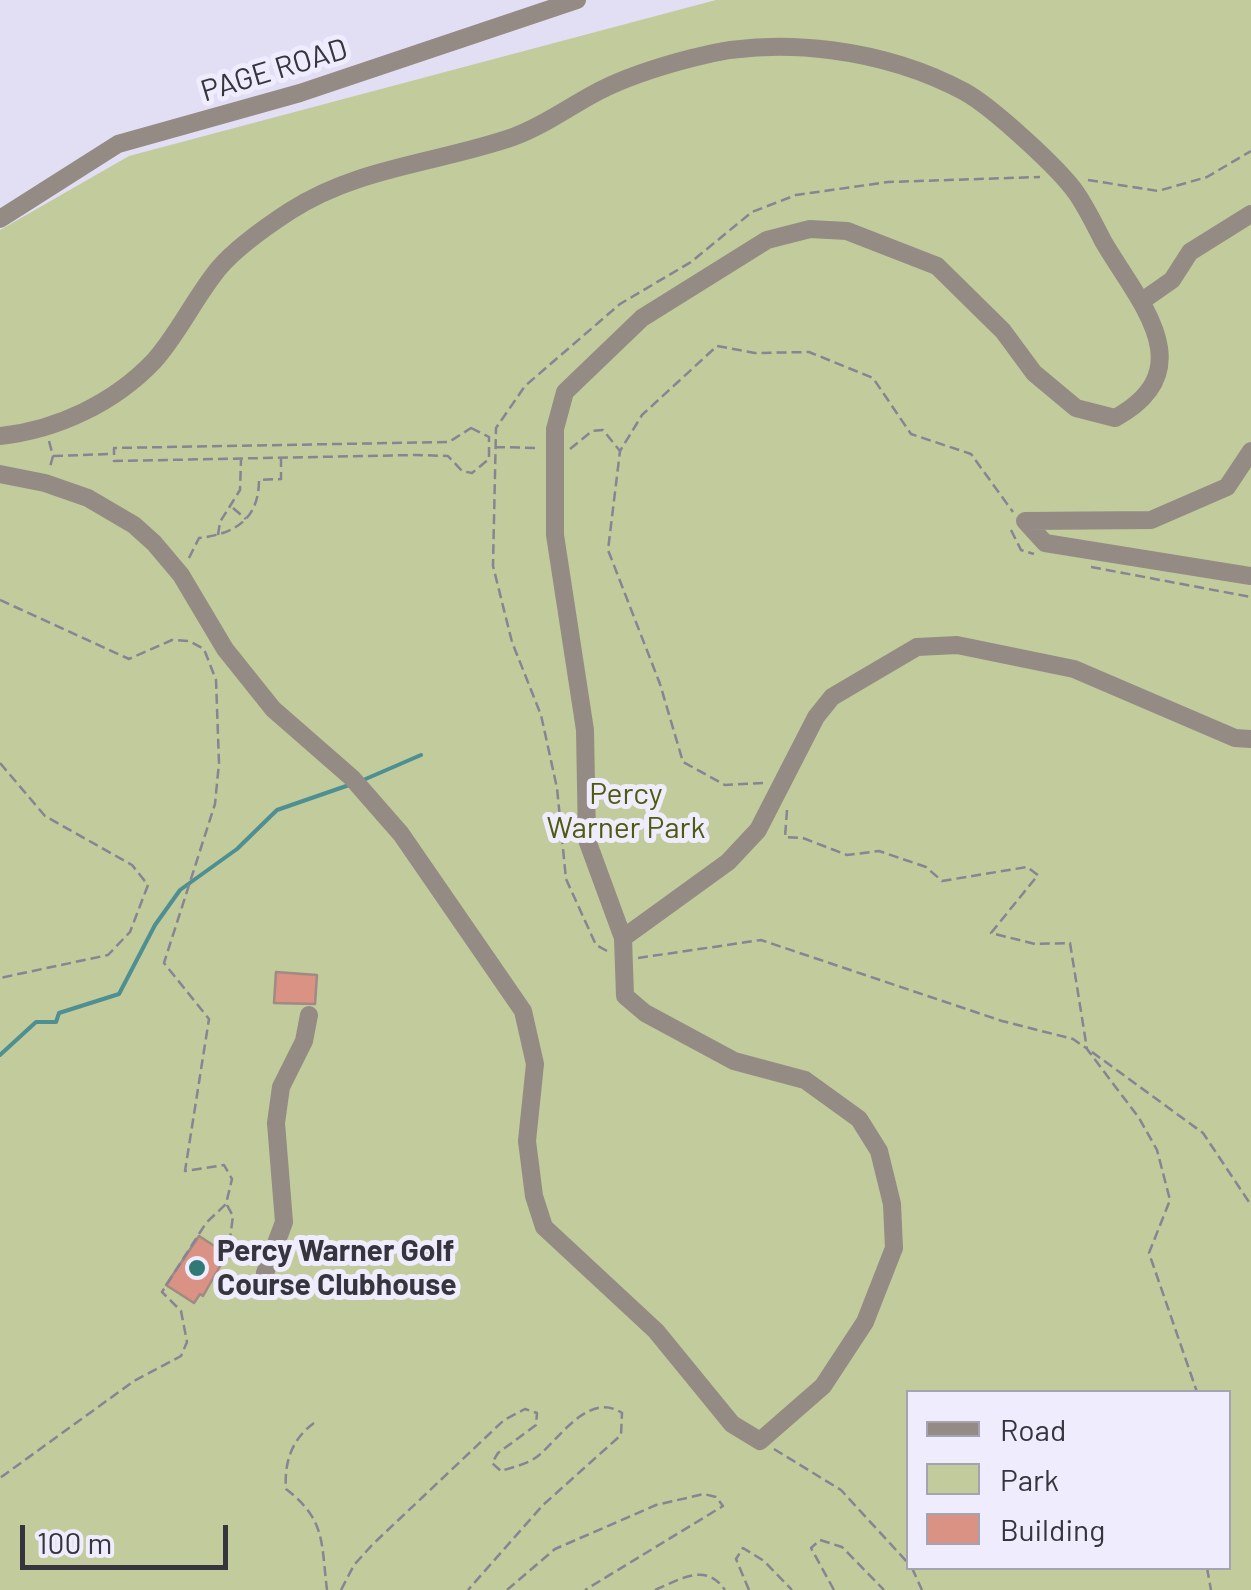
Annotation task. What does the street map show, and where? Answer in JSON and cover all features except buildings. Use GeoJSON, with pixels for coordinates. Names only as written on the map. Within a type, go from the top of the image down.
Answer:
{"type":"FeatureCollection","features":[{"type":"Feature","properties":{"kind":"street","name":"PAGE ROAD"},"geometry":{"type":"LineString","coordinates":[[0,219],[118,144],[300,93],[577,0]]}},
{"type":"Feature","properties":{"kind":"street"},"geometry":{"type":"LineString","coordinates":[[0,436],[44,427],[92,409],[126,385],[154,360],[221,266],[288,212],[336,184],[514,137],[566,113],[598,91],[696,56],[768,47],[835,52],[904,66],[968,94],[1076,192],[1154,322],[1162,350],[1149,394],[1115,418],[1076,408],[1034,373],[978,304],[937,266],[846,231],[810,229],[768,240],[642,318],[564,392],[554,448],[558,554],[584,730],[586,840],[607,905],[623,938],[626,996],[646,1014],[734,1061],[805,1080],[859,1119],[880,1151],[892,1204],[894,1248],[865,1322],[824,1386],[760,1441],[732,1424],[656,1331],[544,1228],[534,1196],[527,1141],[535,1064],[523,1011],[402,834],[352,778],[273,709],[224,649],[186,584],[134,525],[88,498],[45,483],[0,474]]}},
{"type":"Feature","properties":{"kind":"street"},"geometry":{"type":"LineString","coordinates":[[1142,301],[1172,280],[1190,252],[1251,214]]}},
{"type":"Feature","properties":{"kind":"street"},"geometry":{"type":"LineString","coordinates":[[1251,451],[1226,487],[1151,520],[1026,520],[1044,543],[1251,576]]}},
{"type":"Feature","properties":{"kind":"street"},"geometry":{"type":"LineString","coordinates":[[623,938],[728,862],[758,830],[816,717],[832,697],[916,646],[973,648],[1074,669],[1235,738],[1251,740]]}},
{"type":"Feature","properties":{"kind":"street"},"geometry":{"type":"LineString","coordinates":[[264,1273],[284,1222],[276,1123],[281,1087],[304,1041],[309,1015]]}},
{"type":"Feature","properties":{"kind":"path"},"geometry":{"type":"LineString","coordinates":[[1251,151],[1207,177],[1158,191],[1010,174],[888,182],[796,195],[752,212],[691,262],[620,304],[525,386],[496,428],[493,566],[512,642],[540,714],[557,788],[566,878],[596,946],[624,959],[761,940],[1002,1021],[1073,1039],[1203,1132],[1251,1205]]}},
{"type":"Feature","properties":{"kind":"path"},"geometry":{"type":"LineString","coordinates":[[1036,554],[1020,550],[1010,529],[1014,509],[971,454],[910,434],[873,378],[809,352],[754,353],[717,346],[642,416],[620,451],[608,550],[660,684],[683,762],[726,785],[772,782],[780,786],[788,802],[784,837],[802,838],[847,855],[879,851],[926,867],[942,881],[1027,867],[1038,874],[991,933],[1035,944],[1070,943],[1087,1049],[1139,1118],[1157,1150],[1170,1200],[1150,1253],[1196,1390]]}},
{"type":"Feature","properties":{"kind":"path"},"geometry":{"type":"LineString","coordinates":[[44,427],[53,456],[45,483]]}},
{"type":"Feature","properties":{"kind":"path"},"geometry":{"type":"LineString","coordinates":[[471,428],[489,437],[488,459],[472,473],[462,471],[448,456],[114,462],[114,448],[257,445],[449,442],[471,428]]}},
{"type":"Feature","properties":{"kind":"path"},"geometry":{"type":"LineString","coordinates":[[489,448],[571,449],[592,432],[604,430],[620,451]]}},
{"type":"Feature","properties":{"kind":"path"},"geometry":{"type":"LineString","coordinates":[[298,444],[298,458]]}},
{"type":"Feature","properties":{"kind":"path"},"geometry":{"type":"LineString","coordinates":[[220,445],[220,459]]}},
{"type":"Feature","properties":{"kind":"path"},"geometry":{"type":"LineString","coordinates":[[257,445],[257,459]]}},
{"type":"Feature","properties":{"kind":"path"},"geometry":{"type":"LineString","coordinates":[[178,446],[178,460]]}},
{"type":"Feature","properties":{"kind":"path"},"geometry":{"type":"LineString","coordinates":[[196,446],[196,460]]}},
{"type":"Feature","properties":{"kind":"path"},"geometry":{"type":"LineString","coordinates":[[53,456],[114,454]]}},
{"type":"Feature","properties":{"kind":"path"},"geometry":{"type":"LineString","coordinates":[[186,584],[194,542],[218,536],[247,520],[256,505],[259,480],[281,479],[280,458]]}},
{"type":"Feature","properties":{"kind":"path"},"geometry":{"type":"LineString","coordinates":[[218,536],[220,522],[240,490],[241,459]]}},
{"type":"Feature","properties":{"kind":"path"},"geometry":{"type":"LineString","coordinates":[[232,508],[247,520]]}},
{"type":"Feature","properties":{"kind":"path"},"geometry":{"type":"LineString","coordinates":[[1091,568],[1251,598]]}},
{"type":"Feature","properties":{"kind":"path"},"geometry":{"type":"LineString","coordinates":[[0,600],[129,659],[172,640],[189,641],[204,649],[216,680],[219,763],[214,804],[164,963],[209,1019],[184,1164],[188,1172],[224,1165],[232,1179],[226,1204],[206,1223],[162,1292],[180,1311],[187,1342],[181,1356],[74,1422],[0,1478]]}},
{"type":"Feature","properties":{"kind":"path"},"geometry":{"type":"LineString","coordinates":[[0,763],[44,816],[132,865],[148,885],[130,932],[108,956],[0,978]]}},
{"type":"Feature","properties":{"kind":"path"},"geometry":{"type":"LineString","coordinates":[[226,1204],[234,1216],[228,1240],[235,1254]]}},
{"type":"Feature","properties":{"kind":"path"},"geometry":{"type":"LineString","coordinates":[[341,1590],[354,1565],[373,1544],[504,1420],[525,1409],[537,1413],[536,1425],[498,1452],[492,1463],[501,1471],[534,1460],[578,1417],[600,1407],[612,1406],[622,1413],[621,1435],[543,1504],[468,1590]]}},
{"type":"Feature","properties":{"kind":"path"},"geometry":{"type":"LineString","coordinates":[[314,1422],[293,1446],[285,1470],[286,1489],[310,1508],[320,1532],[327,1590]]}},
{"type":"Feature","properties":{"kind":"path"},"geometry":{"type":"LineString","coordinates":[[760,1441],[842,1490],[906,1561]]}},
{"type":"Feature","properties":{"kind":"path"},"geometry":{"type":"LineString","coordinates":[[507,1590],[555,1549],[656,1506],[704,1494],[716,1497],[723,1506],[584,1590]]}},
{"type":"Feature","properties":{"kind":"path"},"geometry":{"type":"LineString","coordinates":[[834,1590],[812,1548],[820,1540],[842,1547],[884,1590]]}},
{"type":"Feature","properties":{"kind":"path"},"geometry":{"type":"LineString","coordinates":[[750,1590],[736,1559],[743,1548],[764,1561],[792,1590]]}},
{"type":"Feature","properties":{"kind":"path"},"geometry":{"type":"LineString","coordinates":[[655,1590],[706,1574],[717,1578],[726,1590]]}},
{"type":"Feature","properties":{"kind":"green space","name":"Percy Warner Park"},"geometry":{"type":"Polygon","coordinates":[[[716,0],[1251,0],[1251,1590],[0,1590],[0,230],[129,156],[716,0]]]}},
{"type":"Feature","properties":{"kind":"waterway"},"geometry":{"type":"LineString","coordinates":[[361,781],[421,755]]}},
{"type":"Feature","properties":{"kind":"waterway"},"geometry":{"type":"LineString","coordinates":[[0,1055],[36,1022],[56,1022],[59,1013],[119,994],[155,925],[180,890],[237,849],[277,810],[352,784]]}},
{"type":"Feature","properties":{"kind":"place","name":"Percy Warner Golf Course Clubhouse"},"geometry":{"type":"Point","coordinates":[197,1268]}}]}
